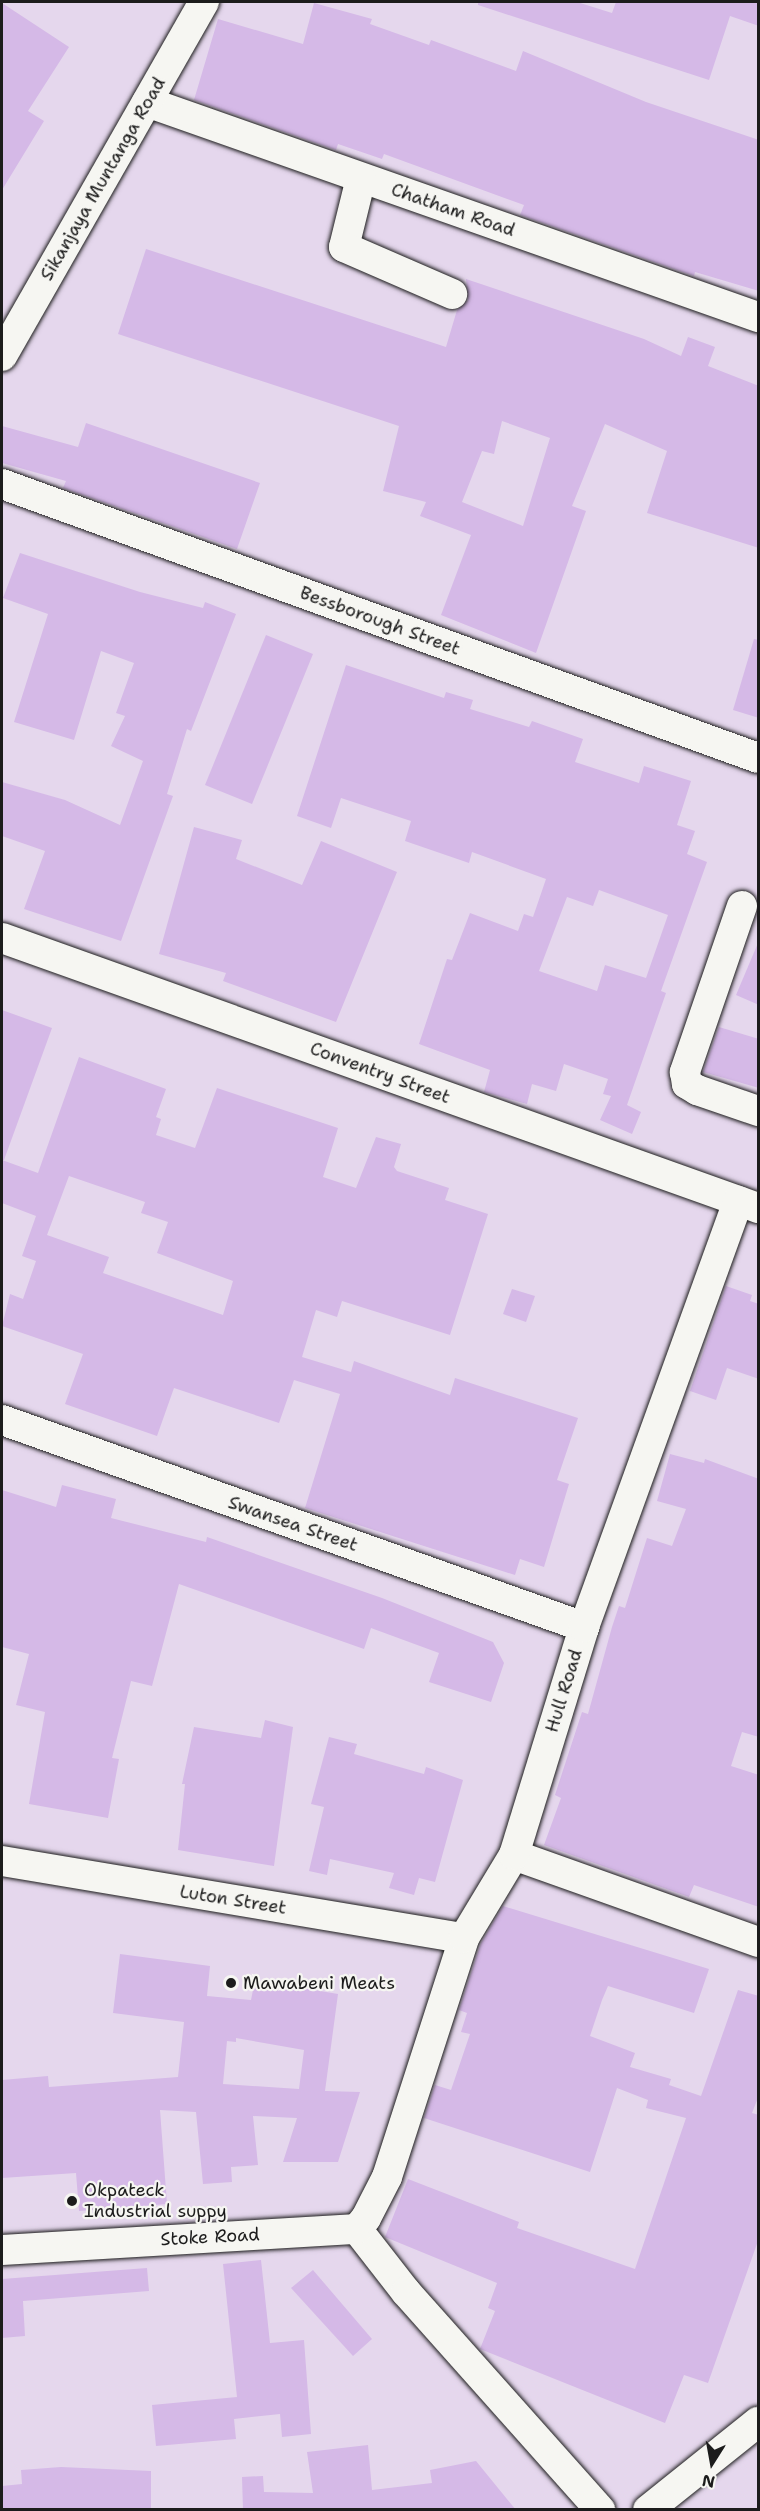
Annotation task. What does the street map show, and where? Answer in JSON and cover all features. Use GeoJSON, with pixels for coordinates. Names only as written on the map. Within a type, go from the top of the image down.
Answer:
{"type":"FeatureCollection","features":[{"type":"Feature","properties":{"kind":"street","name":"Sikanjaya Muntanga Road"},"geometry":{"type":"LineString","coordinates":[[2,356],[204,2]]}},
{"type":"Feature","properties":{"kind":"street","name":"Chatham Road"},"geometry":{"type":"LineString","coordinates":[[147,102],[759,317]]}},
{"type":"Feature","properties":{"kind":"street"},"geometry":{"type":"LineString","coordinates":[[361,178],[344,247],[452,294]]}},
{"type":"Feature","properties":{"kind":"street","name":"Bessborough Street"},"geometry":{"type":"LineString","coordinates":[[2,484],[759,758]]}},
{"type":"Feature","properties":{"kind":"street"},"geometry":{"type":"LineString","coordinates":[[742,906],[685,1072],[687,1084],[697,1090],[759,1111]]}},
{"type":"Feature","properties":{"kind":"street","name":"Conventry Street"},"geometry":{"type":"LineString","coordinates":[[2,938],[748,1205]]}},
{"type":"Feature","properties":{"kind":"street","name":"Hull Road"},"geometry":{"type":"LineString","coordinates":[[357,2229],[387,2177],[464,1938],[514,1855],[584,1627],[748,1205]]}},
{"type":"Feature","properties":{"kind":"street","name":"Swansea Street"},"geometry":{"type":"LineString","coordinates":[[2,1420],[584,1627]]}},
{"type":"Feature","properties":{"kind":"street"},"geometry":{"type":"LineString","coordinates":[[514,1855],[759,1942]]}},
{"type":"Feature","properties":{"kind":"street","name":"Luton Street"},"geometry":{"type":"LineString","coordinates":[[2,1861],[464,1938]]}},
{"type":"Feature","properties":{"kind":"street"},"geometry":{"type":"LineString","coordinates":[[357,2229],[406,2292],[600,2510]]}},
{"type":"Feature","properties":{"kind":"street","name":"Stoke Road"},"geometry":{"type":"LineString","coordinates":[[2,2250],[357,2229]]}},
{"type":"Feature","properties":{"kind":"street"},"geometry":{"type":"LineString","coordinates":[[648,2510],[759,2422]]}},
{"type":"Feature","properties":{"kind":"shaded area"},"geometry":{"type":"Polygon","coordinates":[[[2,2],[758,2],[758,2509],[2,2509],[2,2]]]}},
{"type":"Feature","properties":{"kind":"building"},"geometry":{"type":"Polygon","coordinates":[[[478,2],[577,2],[612,13],[616,2],[759,2],[759,26],[730,16],[709,80],[478,5],[478,2]]]}},
{"type":"Feature","properties":{"kind":"building"},"geometry":{"type":"Polygon","coordinates":[[[2,3],[69,47],[28,111],[44,121],[2,190],[2,3]]]}},
{"type":"Feature","properties":{"kind":"building"},"geometry":{"type":"Polygon","coordinates":[[[314,3],[372,19],[370,24],[429,45],[431,40],[516,71],[523,51],[646,102],[759,140],[759,291],[695,272],[694,276],[520,215],[524,205],[384,154],[382,159],[338,144],[336,150],[194,100],[218,19],[303,44],[314,3]]]}},
{"type":"Feature","properties":{"kind":"building"},"geometry":{"type":"Polygon","coordinates":[[[146,249],[446,347],[457,310],[468,300],[466,279],[644,339],[681,356],[688,337],[715,347],[708,366],[759,386],[759,548],[647,513],[667,451],[605,424],[572,506],[586,511],[536,653],[441,615],[471,535],[420,516],[426,502],[383,491],[399,426],[118,334],[146,249]],[[502,421],[494,454],[482,451],[462,502],[523,526],[550,438],[502,421]]]}},
{"type":"Feature","properties":{"kind":"building"},"geometry":{"type":"Polygon","coordinates":[[[86,423],[260,483],[237,549],[63,488],[66,481],[2,463],[2,426],[78,447],[86,423]]]}},
{"type":"Feature","properties":{"kind":"building"},"geometry":{"type":"Polygon","coordinates":[[[20,553],[140,592],[203,608],[205,602],[236,614],[191,731],[187,729],[167,794],[173,796],[121,941],[24,909],[45,851],[2,836],[2,782],[65,800],[120,825],[143,761],[111,746],[125,716],[116,713],[134,663],[101,651],[74,740],[14,722],[48,614],[3,598],[20,553]]]}},
{"type":"Feature","properties":{"kind":"building"},"geometry":{"type":"Polygon","coordinates":[[[266,635],[313,654],[252,804],[205,785],[266,635]]]}},
{"type":"Feature","properties":{"kind":"building"},"geometry":{"type":"Polygon","coordinates":[[[754,639],[759,640],[759,718],[733,710],[754,639]]]}},
{"type":"Feature","properties":{"kind":"building"},"geometry":{"type":"Polygon","coordinates":[[[346,665],[444,698],[446,692],[473,700],[470,709],[529,727],[532,721],[583,739],[575,762],[639,783],[644,766],[691,781],[677,825],[695,831],[687,854],[707,862],[661,991],[666,993],[627,1105],[641,1112],[632,1134],[600,1120],[611,1096],[603,1094],[608,1079],[564,1064],[556,1091],[532,1084],[527,1104],[484,1092],[490,1070],[419,1044],[447,959],[452,960],[470,913],[518,931],[524,914],[533,917],[546,879],[472,852],[469,863],[405,841],[411,821],[341,798],[331,828],[297,816],[346,665]],[[599,890],[593,906],[567,897],[539,971],[597,991],[605,965],[646,978],[668,915],[599,890]]]}},
{"type":"Feature","properties":{"kind":"building"},"geometry":{"type":"Polygon","coordinates":[[[194,827],[242,840],[236,859],[302,885],[321,841],[397,872],[336,1022],[223,981],[226,973],[159,954],[194,827]]]}},
{"type":"Feature","properties":{"kind":"building"},"geometry":{"type":"Polygon","coordinates":[[[759,943],[759,1005],[736,995],[759,943]]]}},
{"type":"Feature","properties":{"kind":"building"},"geometry":{"type":"Polygon","coordinates":[[[2,1010],[52,1028],[4,1160],[2,1160],[2,1010]]]}},
{"type":"Feature","properties":{"kind":"building"},"geometry":{"type":"Polygon","coordinates":[[[719,1027],[759,1039],[759,1088],[703,1072],[719,1027]]]}},
{"type":"Feature","properties":{"kind":"building"},"geometry":{"type":"Polygon","coordinates":[[[79,1057],[166,1089],[156,1117],[161,1119],[156,1135],[195,1148],[217,1088],[338,1128],[323,1177],[356,1188],[376,1137],[401,1144],[394,1167],[397,1171],[449,1188],[445,1200],[488,1214],[450,1335],[342,1301],[337,1317],[316,1310],[302,1357],[351,1372],[354,1361],[450,1395],[455,1378],[578,1418],[557,1480],[569,1484],[544,1567],[520,1559],[515,1575],[305,1508],[340,1394],[294,1380],[279,1423],[174,1388],[157,1436],[65,1404],[83,1354],[2,1326],[10,1294],[23,1299],[36,1261],[22,1256],[36,1216],[2,1203],[2,1160],[38,1173],[79,1057]],[[69,1176],[47,1235],[109,1257],[103,1273],[223,1315],[233,1281],[157,1253],[168,1222],[141,1213],[145,1202],[69,1176]]]}},
{"type":"Feature","properties":{"kind":"building"},"geometry":{"type":"Polygon","coordinates":[[[726,1286],[752,1295],[750,1301],[759,1304],[759,1379],[727,1368],[716,1400],[690,1391],[726,1286]]]}},
{"type":"Feature","properties":{"kind":"building"},"geometry":{"type":"Polygon","coordinates":[[[512,1289],[535,1296],[526,1322],[503,1314],[512,1289]]]}},
{"type":"Feature","properties":{"kind":"building"},"geometry":{"type":"Polygon","coordinates":[[[670,1454],[704,1463],[705,1459],[759,1479],[759,1737],[742,1732],[731,1766],[759,1775],[759,1907],[694,1885],[689,1897],[544,1845],[561,1798],[555,1795],[582,1712],[588,1714],[619,1606],[625,1608],[647,1538],[672,1546],[686,1509],[657,1501],[670,1454]]]}},
{"type":"Feature","properties":{"kind":"building"},"geometry":{"type":"Polygon","coordinates":[[[62,1485],[116,1499],[111,1518],[206,1542],[207,1537],[382,1598],[493,1642],[504,1663],[491,1702],[429,1682],[439,1653],[371,1628],[364,1649],[179,1584],[152,1686],[131,1681],[112,1758],[119,1759],[108,1818],[29,1804],[45,1712],[16,1705],[29,1654],[2,1647],[2,1490],[56,1507],[62,1485]]]}},
{"type":"Feature","properties":{"kind":"building"},"geometry":{"type":"Polygon","coordinates":[[[265,1720],[293,1727],[274,1866],[178,1850],[185,1784],[182,1784],[194,1727],[261,1738],[265,1720]]]}},
{"type":"Feature","properties":{"kind":"building"},"geometry":{"type":"Polygon","coordinates":[[[329,1737],[357,1744],[354,1754],[424,1774],[426,1767],[463,1780],[435,1882],[419,1878],[414,1895],[389,1888],[394,1873],[330,1859],[327,1875],[309,1871],[324,1807],[311,1804],[329,1737]]]}},
{"type":"Feature","properties":{"kind":"building"},"geometry":{"type":"Polygon","coordinates":[[[503,1906],[709,1969],[694,2013],[608,1986],[602,2000],[590,2036],[635,2053],[630,2067],[671,2079],[669,2085],[701,2096],[738,1990],[759,1996],[759,2095],[752,2113],[759,2115],[759,2238],[708,2383],[684,2375],[665,2423],[480,2349],[495,2311],[488,2308],[497,2283],[385,2237],[408,2179],[519,2222],[517,2228],[635,2269],[686,2118],[646,2108],[648,2100],[617,2088],[590,2172],[424,2118],[435,2085],[451,2090],[470,2034],[461,2032],[467,2013],[459,2010],[481,1943],[503,1906]]]}},
{"type":"Feature","properties":{"kind":"building"},"geometry":{"type":"Polygon","coordinates":[[[120,1954],[210,1966],[207,1996],[251,2000],[255,1980],[338,1994],[325,2091],[360,2092],[338,2162],[283,2162],[297,2118],[253,2116],[258,2165],[231,2167],[232,2182],[203,2184],[196,2112],[160,2110],[167,2204],[79,2211],[76,2173],[2,2178],[2,2080],[48,2076],[49,2087],[178,2077],[184,2022],[113,2013],[120,1954]],[[236,2038],[236,2042],[227,2041],[223,2084],[299,2089],[304,2050],[236,2038]]]}},
{"type":"Feature","properties":{"kind":"building"},"geometry":{"type":"Polygon","coordinates":[[[261,2260],[270,2343],[304,2340],[311,2434],[282,2437],[280,2414],[234,2419],[236,2439],[156,2446],[152,2405],[237,2397],[223,2264],[261,2260]]]}},
{"type":"Feature","properties":{"kind":"building"},"geometry":{"type":"Polygon","coordinates":[[[147,2268],[149,2291],[23,2301],[25,2336],[2,2338],[2,2279],[147,2268]]]}},
{"type":"Feature","properties":{"kind":"building"},"geometry":{"type":"Polygon","coordinates":[[[313,2270],[372,2339],[353,2356],[291,2288],[313,2270]]]}},
{"type":"Feature","properties":{"kind":"building"},"geometry":{"type":"Polygon","coordinates":[[[368,2445],[372,2490],[432,2483],[430,2470],[476,2461],[516,2510],[243,2510],[242,2477],[263,2476],[264,2492],[313,2493],[307,2452],[368,2445]]]}},
{"type":"Feature","properties":{"kind":"building"},"geometry":{"type":"Polygon","coordinates":[[[61,2467],[151,2471],[151,2510],[2,2510],[2,2486],[22,2484],[21,2470],[61,2467]]]}},
{"type":"Feature","properties":{"kind":"place","name":"Mawabeni Meats"},"geometry":{"type":"Point","coordinates":[231,1983]}},
{"type":"Feature","properties":{"kind":"place","name":"Okpateck Industrial suppy"},"geometry":{"type":"Point","coordinates":[72,2201]}}]}
